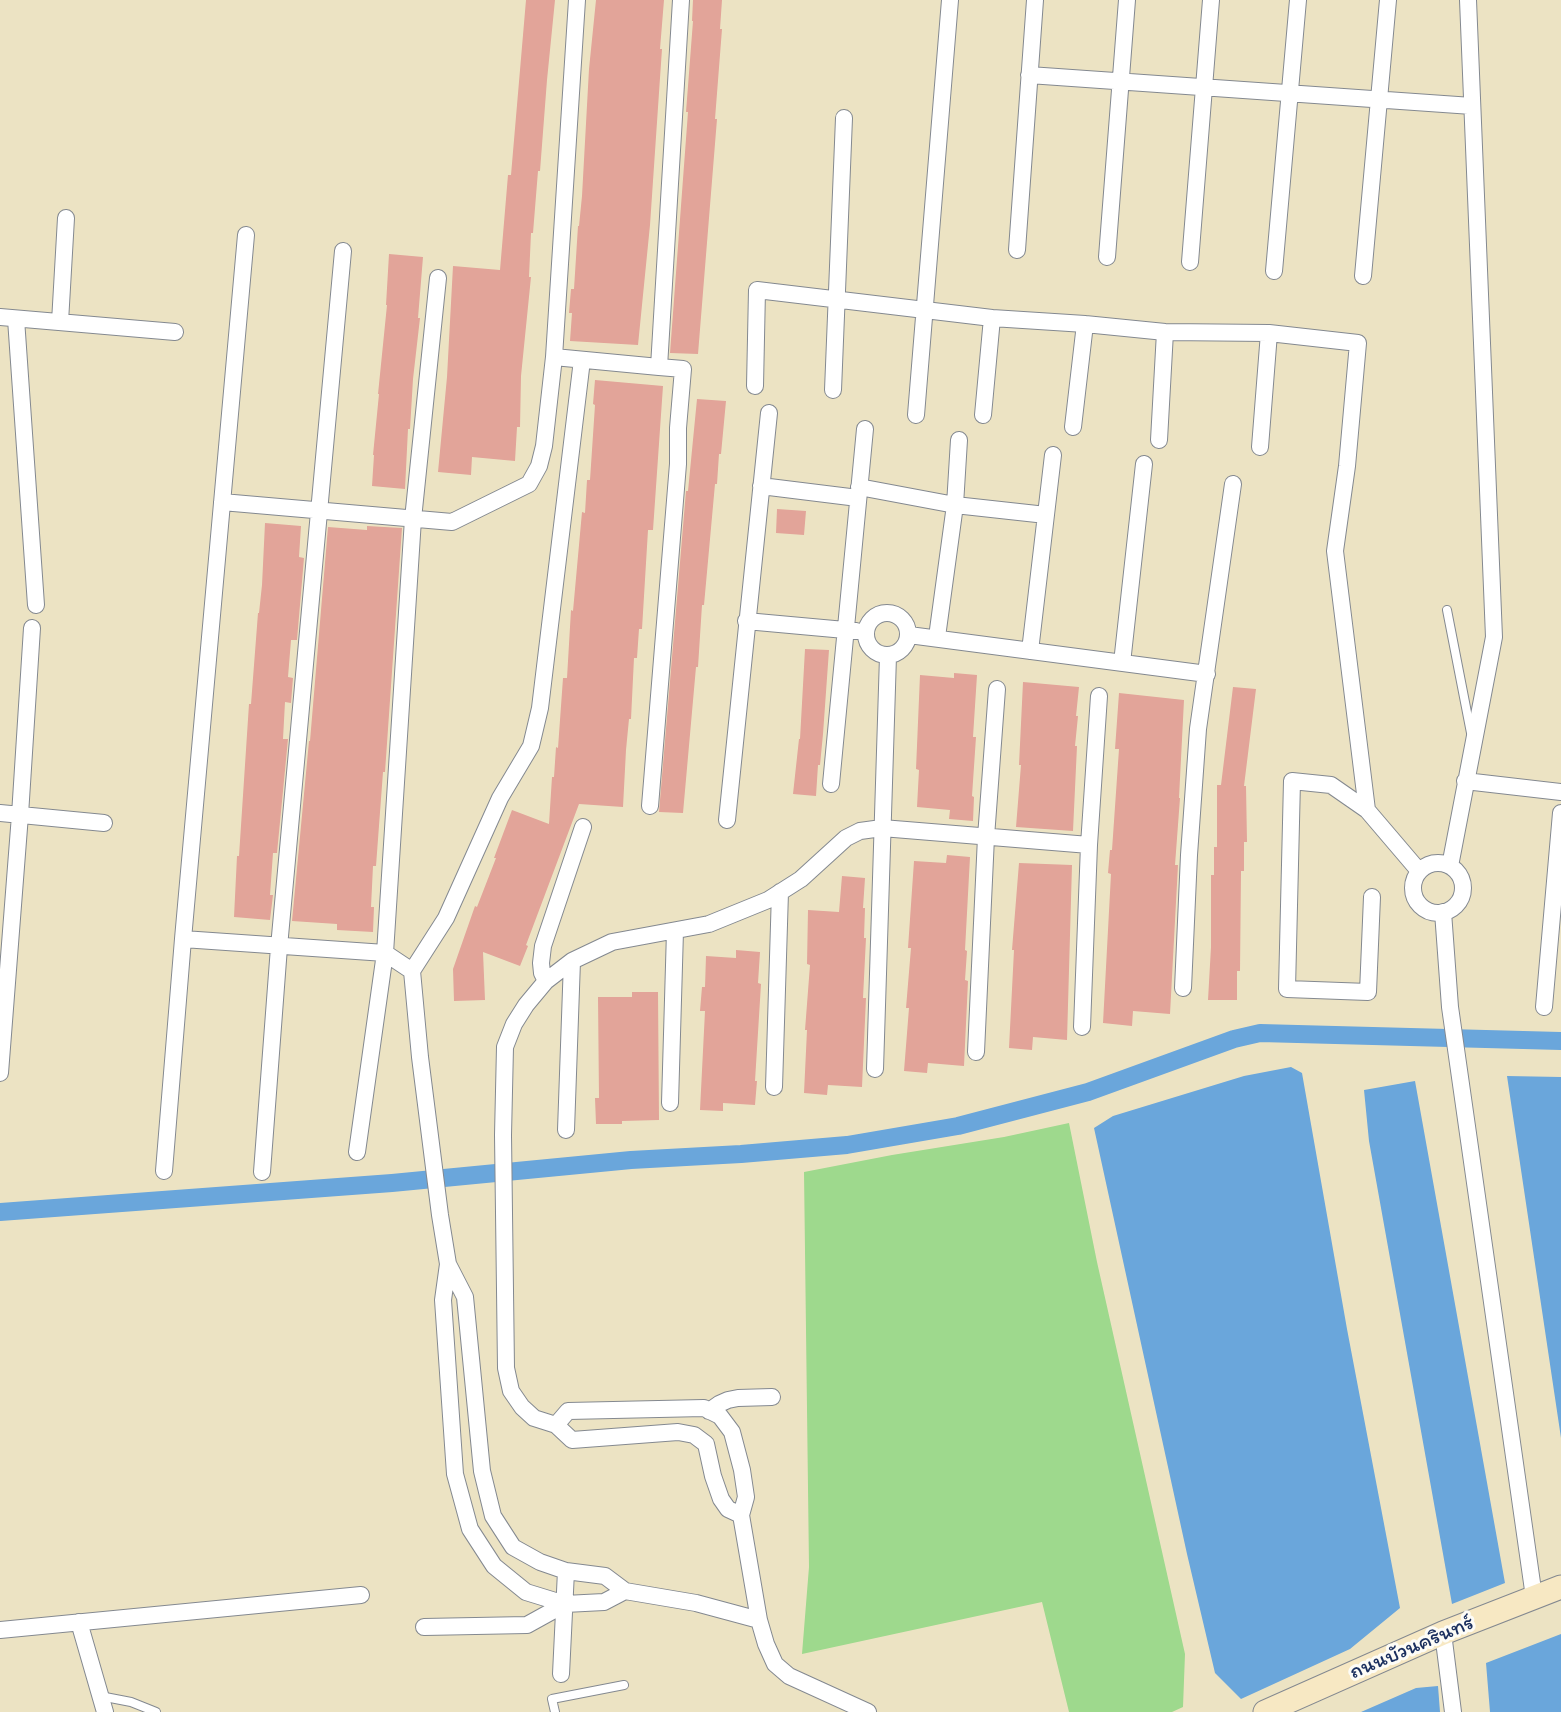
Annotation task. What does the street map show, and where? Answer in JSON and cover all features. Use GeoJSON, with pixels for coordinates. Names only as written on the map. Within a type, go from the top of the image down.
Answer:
{"type":"FeatureCollection","features":[{"type":"Feature","properties":{"kind":"street"},"geometry":{"type":"LineString","coordinates":[[222,502],[452,522],[529,484],[539,466],[544,446],[554,357],[577,0]]}},
{"type":"Feature","properties":{"kind":"street"},"geometry":{"type":"LineString","coordinates":[[659,367],[681,0]]}},
{"type":"Feature","properties":{"kind":"street"},"geometry":{"type":"LineString","coordinates":[[916,415],[950,0]]}},
{"type":"Feature","properties":{"kind":"street"},"geometry":{"type":"LineString","coordinates":[[1017,250],[1035,0]]}},
{"type":"Feature","properties":{"kind":"street"},"geometry":{"type":"LineString","coordinates":[[1107,257],[1127,0]]}},
{"type":"Feature","properties":{"kind":"street"},"geometry":{"type":"LineString","coordinates":[[1190,262],[1211,0]]}},
{"type":"Feature","properties":{"kind":"street"},"geometry":{"type":"LineString","coordinates":[[1274,271],[1298,0]]}},
{"type":"Feature","properties":{"kind":"street"},"geometry":{"type":"LineString","coordinates":[[1363,276],[1388,0]]}},
{"type":"Feature","properties":{"kind":"street"},"geometry":{"type":"LineString","coordinates":[[1450,866],[1494,637],[1468,0]]}},
{"type":"Feature","properties":{"kind":"street"},"geometry":{"type":"LineString","coordinates":[[1029,75],[1472,106]]}},
{"type":"Feature","properties":{"kind":"street"},"geometry":{"type":"LineString","coordinates":[[833,390],[844,118]]}},
{"type":"Feature","properties":{"kind":"street"},"geometry":{"type":"LineString","coordinates":[[60,322],[65,218]]}},
{"type":"Feature","properties":{"kind":"street"},"geometry":{"type":"LineString","coordinates":[[164,1171],[246,235]]}},
{"type":"Feature","properties":{"kind":"street"},"geometry":{"type":"LineString","coordinates":[[262,1172],[279,947],[343,251]]}},
{"type":"Feature","properties":{"kind":"street"},"geometry":{"type":"LineString","coordinates":[[357,1152],[385,953],[414,519],[438,278]]}},
{"type":"Feature","properties":{"kind":"street"},"geometry":{"type":"LineString","coordinates":[[755,386],[757,290],[992,318],[1165,332],[1269,333],[1358,343],[1347,466],[1335,551],[1367,810]]}},
{"type":"Feature","properties":{"kind":"street"},"geometry":{"type":"LineString","coordinates":[[36,605],[8,318],[175,332]]}},
{"type":"Feature","properties":{"kind":"street"},"geometry":{"type":"LineString","coordinates":[[983,415],[992,318]]}},
{"type":"Feature","properties":{"kind":"street"},"geometry":{"type":"LineString","coordinates":[[1073,427],[1085,324]]}},
{"type":"Feature","properties":{"kind":"street"},"geometry":{"type":"LineString","coordinates":[[1159,440],[1165,332]]}},
{"type":"Feature","properties":{"kind":"street"},"geometry":{"type":"LineString","coordinates":[[1260,447],[1269,333]]}},
{"type":"Feature","properties":{"kind":"street"},"geometry":{"type":"LineString","coordinates":[[554,357],[684,369],[650,806]]}},
{"type":"Feature","properties":{"kind":"street"},"geometry":{"type":"LineString","coordinates":[[582,360],[540,708],[531,746],[500,798],[446,918],[412,971],[420,1057],[448,1264],[443,1300],[455,1474],[470,1529],[494,1566],[526,1592],[565,1604],[604,1602],[625,1591]]}},
{"type":"Feature","properties":{"kind":"street"},"geometry":{"type":"LineString","coordinates":[[727,820],[769,413]]}},
{"type":"Feature","properties":{"kind":"street"},"geometry":{"type":"LineString","coordinates":[[831,785],[865,429]]}},
{"type":"Feature","properties":{"kind":"street"},"geometry":{"type":"LineString","coordinates":[[937,637],[955,505],[959,440]]}},
{"type":"Feature","properties":{"kind":"street"},"geometry":{"type":"LineString","coordinates":[[1030,651],[1053,454]]}},
{"type":"Feature","properties":{"kind":"street"},"geometry":{"type":"LineString","coordinates":[[1122,663],[1144,464]]}},
{"type":"Feature","properties":{"kind":"street"},"geometry":{"type":"LineString","coordinates":[[1183,988],[1198,729],[1233,484]]}},
{"type":"Feature","properties":{"kind":"street"},"geometry":{"type":"LineString","coordinates":[[761,486],[859,493],[1046,515]]}},
{"type":"Feature","properties":{"kind":"street"},"geometry":{"type":"LineString","coordinates":[[880,613],[892,613],[903,619],[909,635],[900,652],[888,656],[876,653],[867,644],[865,632],[870,621],[880,613]]}},
{"type":"Feature","properties":{"kind":"street"},"geometry":{"type":"LineString","coordinates":[[746,621],[865,632]]}},
{"type":"Feature","properties":{"kind":"street"},"geometry":{"type":"LineString","coordinates":[[0,1073],[32,628]]}},
{"type":"Feature","properties":{"kind":"street"},"geometry":{"type":"LineString","coordinates":[[909,635],[1207,674]]}},
{"type":"Feature","properties":{"kind":"street"},"geometry":{"type":"LineString","coordinates":[[875,1069],[888,656]]}},
{"type":"Feature","properties":{"kind":"street"},"geometry":{"type":"LineString","coordinates":[[976,1052],[986,837],[997,689]]}},
{"type":"Feature","properties":{"kind":"street"},"geometry":{"type":"LineString","coordinates":[[1082,1027],[1089,845],[1100,696]]}},
{"type":"Feature","properties":{"kind":"street"},"geometry":{"type":"LineString","coordinates":[[1372,897],[1368,992],[1287,989],[1292,781],[1331,785],[1367,810],[1419,871]]}},
{"type":"Feature","properties":{"kind":"street"},"geometry":{"type":"LineString","coordinates":[[1465,781],[1561,792]]}},
{"type":"Feature","properties":{"kind":"street"},"geometry":{"type":"LineString","coordinates":[[0,813],[104,823]]}},
{"type":"Feature","properties":{"kind":"street"},"geometry":{"type":"LineString","coordinates":[[1544,1007],[1561,813]]}},
{"type":"Feature","properties":{"kind":"street"},"geometry":{"type":"LineString","coordinates":[[545,981],[541,963],[542,946],[583,827]]}},
{"type":"Feature","properties":{"kind":"street"},"geometry":{"type":"LineString","coordinates":[[741,1515],[728,1509],[721,1499],[706,1444],[694,1435],[678,1432],[572,1440],[556,1425],[534,1418],[511,1391],[506,1368],[503,1135],[505,1047],[514,1024],[545,981],[572,961],[612,942],[709,925],[768,900],[801,879],[846,838],[860,831],[882,828],[1089,845]]}},
{"type":"Feature","properties":{"kind":"street"},"geometry":{"type":"LineString","coordinates":[[1434,863],[1442,863],[1456,871],[1461,877],[1462,893],[1454,907],[1443,912],[1430,912],[1417,902],[1413,886],[1419,871],[1434,863]]}},
{"type":"Feature","properties":{"kind":"street"},"geometry":{"type":"LineString","coordinates":[[774,1087],[780,892]]}},
{"type":"Feature","properties":{"kind":"street"},"geometry":{"type":"LineString","coordinates":[[1443,912],[1450,1007],[1534,1597]]}},
{"type":"Feature","properties":{"kind":"street"},"geometry":{"type":"LineString","coordinates":[[670,1103],[675,931]]}},
{"type":"Feature","properties":{"kind":"street"},"geometry":{"type":"LineString","coordinates":[[183,939],[385,953],[412,971]]}},
{"type":"Feature","properties":{"kind":"street"},"geometry":{"type":"LineString","coordinates":[[566,1130],[572,961]]}},
{"type":"Feature","properties":{"kind":"street"},"geometry":{"type":"LineString","coordinates":[[448,1264],[466,1297],[482,1471],[493,1516],[513,1547],[540,1562],[566,1571],[605,1576],[625,1591],[696,1604],[759,1620]]}},
{"type":"Feature","properties":{"kind":"street"},"geometry":{"type":"LineString","coordinates":[[709,1411],[728,1400],[772,1397]]}},
{"type":"Feature","properties":{"kind":"street"},"geometry":{"type":"LineString","coordinates":[[556,1425],[568,1411],[704,1408],[720,1416],[732,1432],[738,1454],[746,1497],[741,1515],[759,1620],[775,1664],[789,1676],[868,1712]]}},
{"type":"Feature","properties":{"kind":"street"},"geometry":{"type":"LineString","coordinates":[[710,1462],[738,1454]]}},
{"type":"Feature","properties":{"kind":"street"},"geometry":{"type":"LineString","coordinates":[[455,1474],[482,1471]]}},
{"type":"Feature","properties":{"kind":"street"},"geometry":{"type":"LineString","coordinates":[[561,1674],[566,1571]]}},
{"type":"Feature","properties":{"kind":"street","name":"ถนนบัวนครินทร์"},"geometry":{"type":"LineString","coordinates":[[1265,1712],[1443,1633],[1561,1587]]}},
{"type":"Feature","properties":{"kind":"street"},"geometry":{"type":"LineString","coordinates":[[0,1630],[361,1595]]}},
{"type":"Feature","properties":{"kind":"street"},"geometry":{"type":"LineString","coordinates":[[424,1627],[527,1625],[565,1604]]}},
{"type":"Feature","properties":{"kind":"street"},"geometry":{"type":"LineString","coordinates":[[79,1622],[103,1704]]}},
{"type":"Feature","properties":{"kind":"street"},"geometry":{"type":"LineString","coordinates":[[1443,1633],[1453,1712]]}},
{"type":"Feature","properties":{"kind":"lane"},"geometry":{"type":"LineString","coordinates":[[1447,610],[1473,743]]}},
{"type":"Feature","properties":{"kind":"lane"},"geometry":{"type":"LineString","coordinates":[[555,1712],[552,1699],[624,1685]]}},
{"type":"Feature","properties":{"kind":"lane"},"geometry":{"type":"LineString","coordinates":[[103,1704],[131,1702],[152,1711]]}},
{"type":"Feature","properties":{"kind":"green space"},"geometry":{"type":"Polygon","coordinates":[[[1069,1123],[1097,1262],[1185,1654],[1183,1707],[1172,1712],[1069,1712],[1042,1602],[802,1654],[809,1567],[804,1172],[1069,1123]]]}},
{"type":"Feature","properties":{"kind":"water"},"geometry":{"type":"Polygon","coordinates":[[[1291,1067],[1302,1073],[1400,1608],[1350,1649],[1241,1699],[1215,1673],[1094,1128],[1113,1116],[1244,1076],[1291,1067]]]}},
{"type":"Feature","properties":{"kind":"water"},"geometry":{"type":"Polygon","coordinates":[[[1507,1076],[1561,1077],[1561,1438],[1507,1076]]]}},
{"type":"Feature","properties":{"kind":"water"},"geometry":{"type":"Polygon","coordinates":[[[1415,1081],[1505,1583],[1452,1604],[1369,1141],[1364,1090],[1415,1081]]]}},
{"type":"Feature","properties":{"kind":"water"},"geometry":{"type":"Polygon","coordinates":[[[1561,1634],[1561,1712],[1490,1712],[1486,1663],[1561,1634]]]}},
{"type":"Feature","properties":{"kind":"water"},"geometry":{"type":"Polygon","coordinates":[[[1438,1686],[1440,1712],[1361,1712],[1416,1688],[1438,1686]]]}},
{"type":"Feature","properties":{"kind":"building"},"geometry":{"type":"Polygon","coordinates":[[[526,0],[555,0],[540,171],[531,233],[531,277],[515,461],[472,457],[471,475],[438,472],[453,266],[500,270],[526,0]]]}},
{"type":"Feature","properties":{"kind":"building"},"geometry":{"type":"Polygon","coordinates":[[[596,0],[664,0],[650,225],[638,345],[570,341],[572,313],[569,313],[571,289],[574,289],[596,0]]]}},
{"type":"Feature","properties":{"kind":"building"},"geometry":{"type":"Polygon","coordinates":[[[693,0],[722,0],[717,119],[698,354],[670,353],[688,112],[693,0]]]}},
{"type":"Feature","properties":{"kind":"building"},"geometry":{"type":"Polygon","coordinates":[[[389,254],[423,257],[405,489],[372,486],[389,254]]]}},
{"type":"Feature","properties":{"kind":"building"},"geometry":{"type":"Polygon","coordinates":[[[595,380],[663,386],[653,530],[648,530],[642,629],[639,629],[637,658],[634,658],[623,807],[579,804],[520,966],[483,952],[485,1000],[454,1001],[453,969],[512,810],[549,824],[563,678],[567,678],[571,610],[573,611],[582,512],[585,513],[587,480],[590,480],[595,380]]]}},
{"type":"Feature","properties":{"kind":"building"},"geometry":{"type":"Polygon","coordinates":[[[697,399],[726,401],[702,605],[683,813],[659,812],[686,491],[697,399]]]}},
{"type":"Feature","properties":{"kind":"building"},"geometry":{"type":"Polygon","coordinates":[[[777,509],[806,511],[804,535],[776,533],[777,509]]]}},
{"type":"Feature","properties":{"kind":"building"},"geometry":{"type":"Polygon","coordinates":[[[265,523],[301,526],[299,557],[304,558],[297,640],[291,640],[288,677],[293,678],[291,703],[285,702],[283,739],[288,739],[277,853],[273,853],[270,920],[234,917],[265,523]]]}},
{"type":"Feature","properties":{"kind":"building"},"geometry":{"type":"Polygon","coordinates":[[[367,526],[402,528],[385,772],[376,866],[373,866],[373,932],[337,930],[337,924],[292,921],[328,527],[367,530],[367,526]]]}},
{"type":"Feature","properties":{"kind":"building"},"geometry":{"type":"Polygon","coordinates":[[[805,649],[829,650],[816,796],[793,794],[800,739],[805,649]]]}},
{"type":"Feature","properties":{"kind":"building"},"geometry":{"type":"Polygon","coordinates":[[[954,673],[977,675],[973,737],[976,737],[973,821],[949,819],[950,810],[917,807],[920,675],[954,678],[954,673]]]}},
{"type":"Feature","properties":{"kind":"building"},"geometry":{"type":"Polygon","coordinates":[[[1023,682],[1079,687],[1073,831],[1016,827],[1023,682]]]}},
{"type":"Feature","properties":{"kind":"building"},"geometry":{"type":"Polygon","coordinates":[[[1233,687],[1256,689],[1244,786],[1247,842],[1244,842],[1244,871],[1241,871],[1240,971],[1237,971],[1237,1000],[1208,1000],[1211,875],[1214,875],[1214,847],[1217,847],[1217,785],[1221,785],[1233,687]]]}},
{"type":"Feature","properties":{"kind":"building"},"geometry":{"type":"Polygon","coordinates":[[[1119,693],[1184,700],[1170,1014],[1133,1011],[1132,1026],[1103,1023],[1111,874],[1108,873],[1119,749],[1115,749],[1119,693]]]}},
{"type":"Feature","properties":{"kind":"building"},"geometry":{"type":"Polygon","coordinates":[[[947,855],[970,857],[965,950],[965,980],[968,981],[964,1066],[928,1063],[927,1073],[904,1071],[914,861],[946,863],[947,855]]]}},
{"type":"Feature","properties":{"kind":"building"},"geometry":{"type":"Polygon","coordinates":[[[1019,863],[1072,865],[1067,1040],[1033,1037],[1032,1050],[1009,1048],[1012,950],[1019,863]]]}},
{"type":"Feature","properties":{"kind":"building"},"geometry":{"type":"Polygon","coordinates":[[[842,876],[865,878],[863,998],[866,998],[862,1087],[828,1085],[827,1095],[804,1093],[810,965],[807,964],[808,910],[839,912],[842,876]]]}},
{"type":"Feature","properties":{"kind":"building"},"geometry":{"type":"Polygon","coordinates":[[[736,950],[760,952],[755,1105],[723,1103],[723,1111],[700,1110],[705,1011],[700,1011],[702,987],[705,987],[706,956],[736,958],[736,950]]]}},
{"type":"Feature","properties":{"kind":"building"},"geometry":{"type":"Polygon","coordinates":[[[632,992],[658,992],[659,1120],[596,1124],[595,1098],[599,1098],[598,997],[632,997],[632,992]]]}},
{"type":"Feature","properties":{"kind":"waterway"},"geometry":{"type":"LineString","coordinates":[[0,1212],[847,1145],[958,1126],[1088,1092],[1234,1039],[1260,1033],[1561,1041]]}}]}
